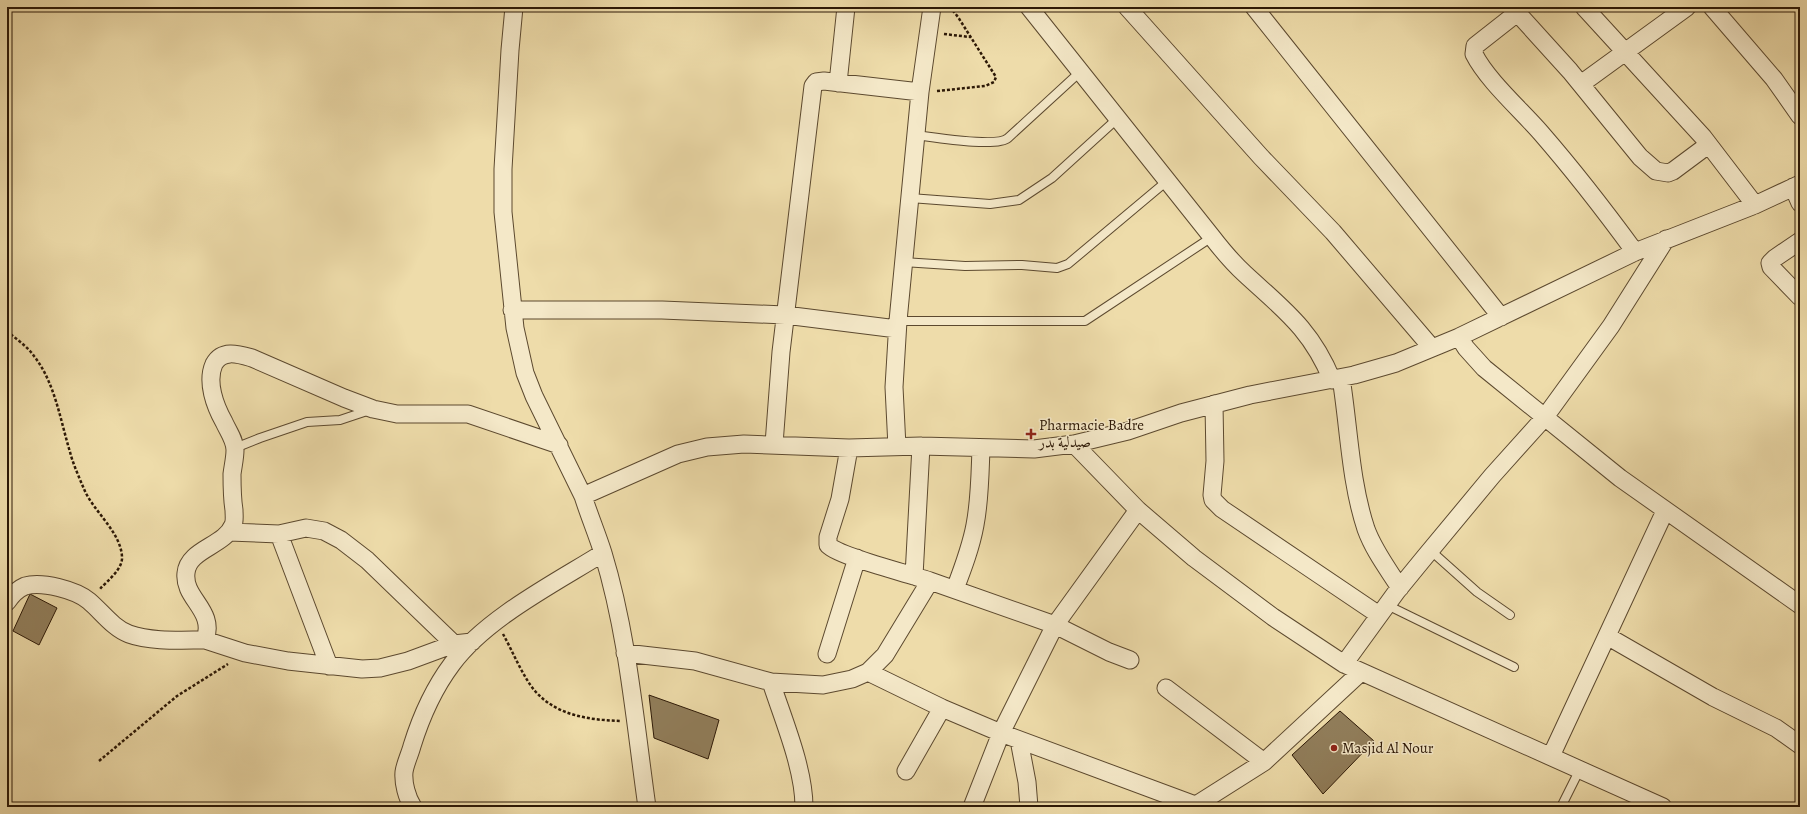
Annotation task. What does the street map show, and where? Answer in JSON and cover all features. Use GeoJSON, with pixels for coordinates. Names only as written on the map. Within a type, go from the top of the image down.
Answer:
{"type":"FeatureCollection","features":[{"type":"Feature","properties":{"kind":"street"},"geometry":{"type":"LineString","coordinates":[[514,7],[508,72],[503,169],[503,212],[512,310],[525,373],[534,396],[583,496],[603,553],[614,595],[625,653],[647,807]]}},
{"type":"Feature","properties":{"kind":"street"},"geometry":{"type":"LineString","coordinates":[[838,83],[846,7]]}},
{"type":"Feature","properties":{"kind":"street"},"geometry":{"type":"LineString","coordinates":[[897,447],[894,388],[903,262],[920,92],[932,7]]}},
{"type":"Feature","properties":{"kind":"street"},"geometry":{"type":"LineString","coordinates":[[1029,7],[1212,238],[1240,269],[1300,325],[1337,379],[1361,512],[1373,544],[1400,588]]}},
{"type":"Feature","properties":{"kind":"street"},"geometry":{"type":"LineString","coordinates":[[1127,7],[1262,157],[1342,242],[1432,348]]}},
{"type":"Feature","properties":{"kind":"street"},"geometry":{"type":"LineString","coordinates":[[1254,7],[1501,317]]}},
{"type":"Feature","properties":{"kind":"street"},"geometry":{"type":"LineString","coordinates":[[1584,7],[1708,145],[1755,205]]}},
{"type":"Feature","properties":{"kind":"street"},"geometry":{"type":"LineString","coordinates":[[1581,84],[1687,7]]}},
{"type":"Feature","properties":{"kind":"street"},"geometry":{"type":"LineString","coordinates":[[1712,7],[1774,79],[1800,116]]}},
{"type":"Feature","properties":{"kind":"street"},"geometry":{"type":"LineString","coordinates":[[1635,252],[1610,218],[1541,133],[1477,60],[1474,54],[1475,46],[1514,10],[1581,84],[1640,157],[1656,171],[1668,173],[1673,171],[1708,145]]}},
{"type":"Feature","properties":{"kind":"street"},"geometry":{"type":"LineString","coordinates":[[774,444],[785,315],[812,90],[815,84],[820,81],[920,92]]}},
{"type":"Feature","properties":{"kind":"street"},"geometry":{"type":"LineString","coordinates":[[583,496],[678,454],[726,444],[774,444],[849,448],[921,446],[1034,449],[1074,444],[1128,431],[1214,404],[1250,395],[1337,379],[1396,363],[1458,337],[1635,252],[1755,205],[1796,186],[1800,203]]}},
{"type":"Feature","properties":{"kind":"street"},"geometry":{"type":"LineString","coordinates":[[1344,664],[1383,610],[1430,550],[1492,476],[1545,417],[1611,326],[1666,239]]}},
{"type":"Feature","properties":{"kind":"street"},"geometry":{"type":"LineString","coordinates":[[1800,241],[1770,263],[1771,267],[1800,297]]}},
{"type":"Feature","properties":{"kind":"street"},"geometry":{"type":"LineString","coordinates":[[512,310],[662,310],[785,315],[898,325]]}},
{"type":"Feature","properties":{"kind":"street"},"geometry":{"type":"LineString","coordinates":[[1458,337],[1484,368],[1620,478],[1800,605]]}},
{"type":"Feature","properties":{"kind":"street"},"geometry":{"type":"LineString","coordinates":[[205,640],[207,629],[204,612],[187,587],[186,575],[187,568],[191,561],[205,549],[220,541],[229,532],[234,524],[232,481],[235,448],[229,432],[218,411],[211,381],[212,371],[217,360],[226,354],[240,354],[252,358],[373,409],[397,414],[468,414],[559,445]]}},
{"type":"Feature","properties":{"kind":"street"},"geometry":{"type":"LineString","coordinates":[[1214,404],[1215,461],[1212,495],[1213,500],[1222,509],[1383,610]]}},
{"type":"Feature","properties":{"kind":"street"},"geometry":{"type":"LineString","coordinates":[[1074,444],[1138,510],[1218,577],[1273,617],[1344,664],[1663,807]]}},
{"type":"Feature","properties":{"kind":"street"},"geometry":{"type":"LineString","coordinates":[[914,576],[921,446]]}},
{"type":"Feature","properties":{"kind":"street"},"geometry":{"type":"LineString","coordinates":[[849,448],[840,499],[827,541],[833,549],[1055,624],[1109,652],[1130,660]]}},
{"type":"Feature","properties":{"kind":"street"},"geometry":{"type":"LineString","coordinates":[[955,589],[968,552],[975,525],[979,495],[981,448]]}},
{"type":"Feature","properties":{"kind":"street"},"geometry":{"type":"LineString","coordinates":[[972,807],[1001,733],[1055,624],[1138,510]]}},
{"type":"Feature","properties":{"kind":"street"},"geometry":{"type":"LineString","coordinates":[[1551,756],[1665,511]]}},
{"type":"Feature","properties":{"kind":"street"},"geometry":{"type":"LineString","coordinates":[[229,532],[279,534],[306,528],[324,531],[341,540],[367,560],[454,644]]}},
{"type":"Feature","properties":{"kind":"street"},"geometry":{"type":"LineString","coordinates":[[279,534],[329,666]]}},
{"type":"Feature","properties":{"kind":"street"},"geometry":{"type":"LineString","coordinates":[[413,807],[405,785],[404,772],[416,733],[434,692],[452,663],[472,642],[496,622],[529,599],[603,553]]}},
{"type":"Feature","properties":{"kind":"street"},"geometry":{"type":"LineString","coordinates":[[827,654],[857,558]]}},
{"type":"Feature","properties":{"kind":"street"},"geometry":{"type":"LineString","coordinates":[[625,653],[695,660],[771,682],[823,685],[852,679],[868,672],[885,655],[930,581]]}},
{"type":"Feature","properties":{"kind":"street"},"geometry":{"type":"LineString","coordinates":[[7,602],[11,596],[25,586],[40,585],[66,589],[88,600],[117,627],[128,634],[141,637],[205,640],[245,653],[288,661],[362,669],[380,668],[408,661],[454,644],[472,642]]}},
{"type":"Feature","properties":{"kind":"street"},"geometry":{"type":"LineString","coordinates":[[1607,636],[1713,697],[1776,728],[1800,745]]}},
{"type":"Feature","properties":{"kind":"street"},"geometry":{"type":"LineString","coordinates":[[868,672],[942,708],[1001,733],[1194,806],[1264,762],[1361,672]]}},
{"type":"Feature","properties":{"kind":"street"},"geometry":{"type":"LineString","coordinates":[[771,682],[798,764],[804,807]]}},
{"type":"Feature","properties":{"kind":"street"},"geometry":{"type":"LineString","coordinates":[[1166,688],[1264,762]]}},
{"type":"Feature","properties":{"kind":"street"},"geometry":{"type":"LineString","coordinates":[[906,771],[942,708]]}},
{"type":"Feature","properties":{"kind":"street"},"geometry":{"type":"LineString","coordinates":[[1019,740],[1027,782],[1029,807]]}},
{"type":"Feature","properties":{"kind":"lane"},"geometry":{"type":"LineString","coordinates":[[916,135],[1002,142],[1080,72]]}},
{"type":"Feature","properties":{"kind":"lane"},"geometry":{"type":"LineString","coordinates":[[910,198],[990,204],[1020,200],[1037,190],[1052,178],[1118,118]]}},
{"type":"Feature","properties":{"kind":"lane"},"geometry":{"type":"LineString","coordinates":[[903,262],[965,266],[1022,265],[1061,268],[1068,264],[1167,181]]}},
{"type":"Feature","properties":{"kind":"lane"},"geometry":{"type":"LineString","coordinates":[[898,325],[1085,321],[1212,238]]}},
{"type":"Feature","properties":{"kind":"lane"},"geometry":{"type":"LineString","coordinates":[[235,448],[307,422],[340,420],[373,409]]}},
{"type":"Feature","properties":{"kind":"lane"},"geometry":{"type":"LineString","coordinates":[[1430,550],[1477,592],[1510,615]]}},
{"type":"Feature","properties":{"kind":"lane"},"geometry":{"type":"LineString","coordinates":[[1383,610],[1514,667]]}},
{"type":"Feature","properties":{"kind":"lane"},"geometry":{"type":"LineString","coordinates":[[1561,807],[1580,769]]}},
{"type":"Feature","properties":{"kind":"path"},"geometry":{"type":"LineString","coordinates":[[920,92],[985,86],[994,82],[996,77],[950,7]]}},
{"type":"Feature","properties":{"kind":"path"},"geometry":{"type":"LineString","coordinates":[[929,32],[971,37]]}},
{"type":"Feature","properties":{"kind":"path"},"geometry":{"type":"LineString","coordinates":[[7,331],[33,355],[45,374],[52,389],[70,454],[84,491],[108,524],[121,549],[123,559],[120,566],[88,600]]}},
{"type":"Feature","properties":{"kind":"path"},"geometry":{"type":"LineString","coordinates":[[496,622],[534,690],[544,700],[560,710],[581,717],[635,722]]}},
{"type":"Feature","properties":{"kind":"path"},"geometry":{"type":"LineString","coordinates":[[99,761],[177,696],[245,653]]}},
{"type":"Feature","properties":{"kind":"building"},"geometry":{"type":"Polygon","coordinates":[[[30,594],[57,608],[39,645],[13,631],[30,594]]]}},
{"type":"Feature","properties":{"kind":"building"},"geometry":{"type":"Polygon","coordinates":[[[649,695],[719,720],[708,759],[654,738],[649,695]]]}},
{"type":"Feature","properties":{"kind":"building","name":"Masjid Al Nour"},"geometry":{"type":"Polygon","coordinates":[[[1340,711],[1374,741],[1323,794],[1292,755],[1340,711]]]}},
{"type":"Feature","properties":{"kind":"place","name":"Pharmacie Badre صيدلية بدر"},"geometry":{"type":"Point","coordinates":[1031,434]}},
{"type":"Feature","properties":{"kind":"place","name":"Masjid Al Nour"},"geometry":{"type":"Point","coordinates":[1334,748]}}]}
